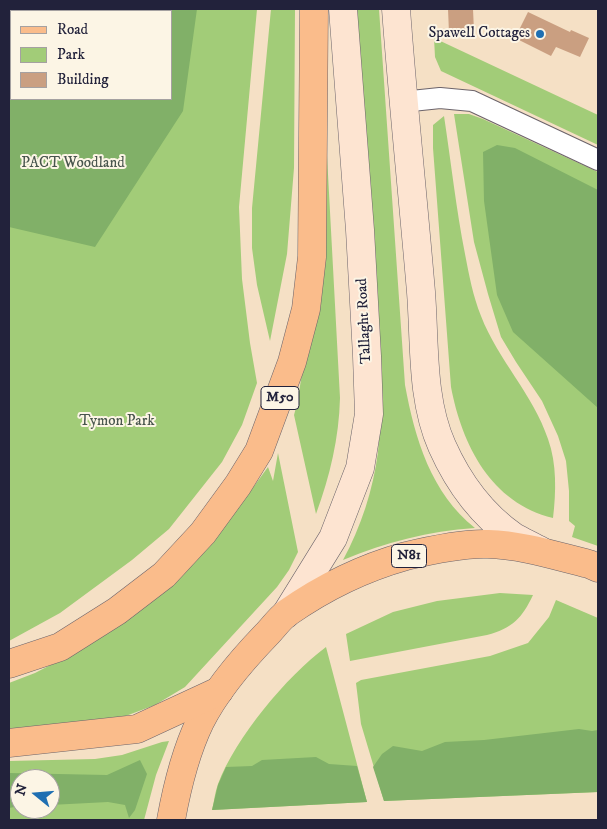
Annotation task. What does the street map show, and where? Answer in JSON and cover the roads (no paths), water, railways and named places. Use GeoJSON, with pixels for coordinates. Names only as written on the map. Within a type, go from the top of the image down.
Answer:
{"type":"FeatureCollection","features":[{"type":"Feature","properties":{"kind":"main road","name":"M50"},"geometry":{"type":"LineString","coordinates":[[9,664],[60,647],[117,612],[164,575],[202,533],[238,485],[259,451],[292,362],[306,309],[312,257],[314,9]]}},
{"type":"Feature","properties":{"kind":"main road","name":"Tallaght Road"},"geometry":{"type":"LineString","coordinates":[[286,614],[333,538],[360,468],[369,414],[368,356],[360,230],[342,9]]}},
{"type":"Feature","properties":{"kind":"main road"},"geometry":{"type":"LineString","coordinates":[[396,9],[402,102],[427,385],[434,421],[442,446],[475,502],[492,519],[515,537],[545,553]]}},
{"type":"Feature","properties":{"kind":"main road","name":"N81"},"geometry":{"type":"LineString","coordinates":[[171,820],[175,797],[187,754],[200,722],[219,691],[237,666],[286,614],[337,582],[382,563],[434,549],[486,544],[513,546],[598,568]]}},
{"type":"Feature","properties":{"kind":"main road"},"geometry":{"type":"LineString","coordinates":[[9,743],[137,729],[219,691]]}},
{"type":"Feature","properties":{"kind":"street"},"geometry":{"type":"LineString","coordinates":[[402,102],[440,98],[472,100],[598,160]]}},
{"type":"Feature","properties":{"kind":"place","name":"Spawell Cottages"},"geometry":{"type":"Point","coordinates":[540,34]}},
{"type":"Feature","properties":{"kind":"park label","name":"PACT Woodland"},"geometry":{"type":"Point","coordinates":[73,164]}},
{"type":"Feature","properties":{"kind":"park label","name":"Tymon Park"},"geometry":{"type":"Point","coordinates":[117,422]}}]}
